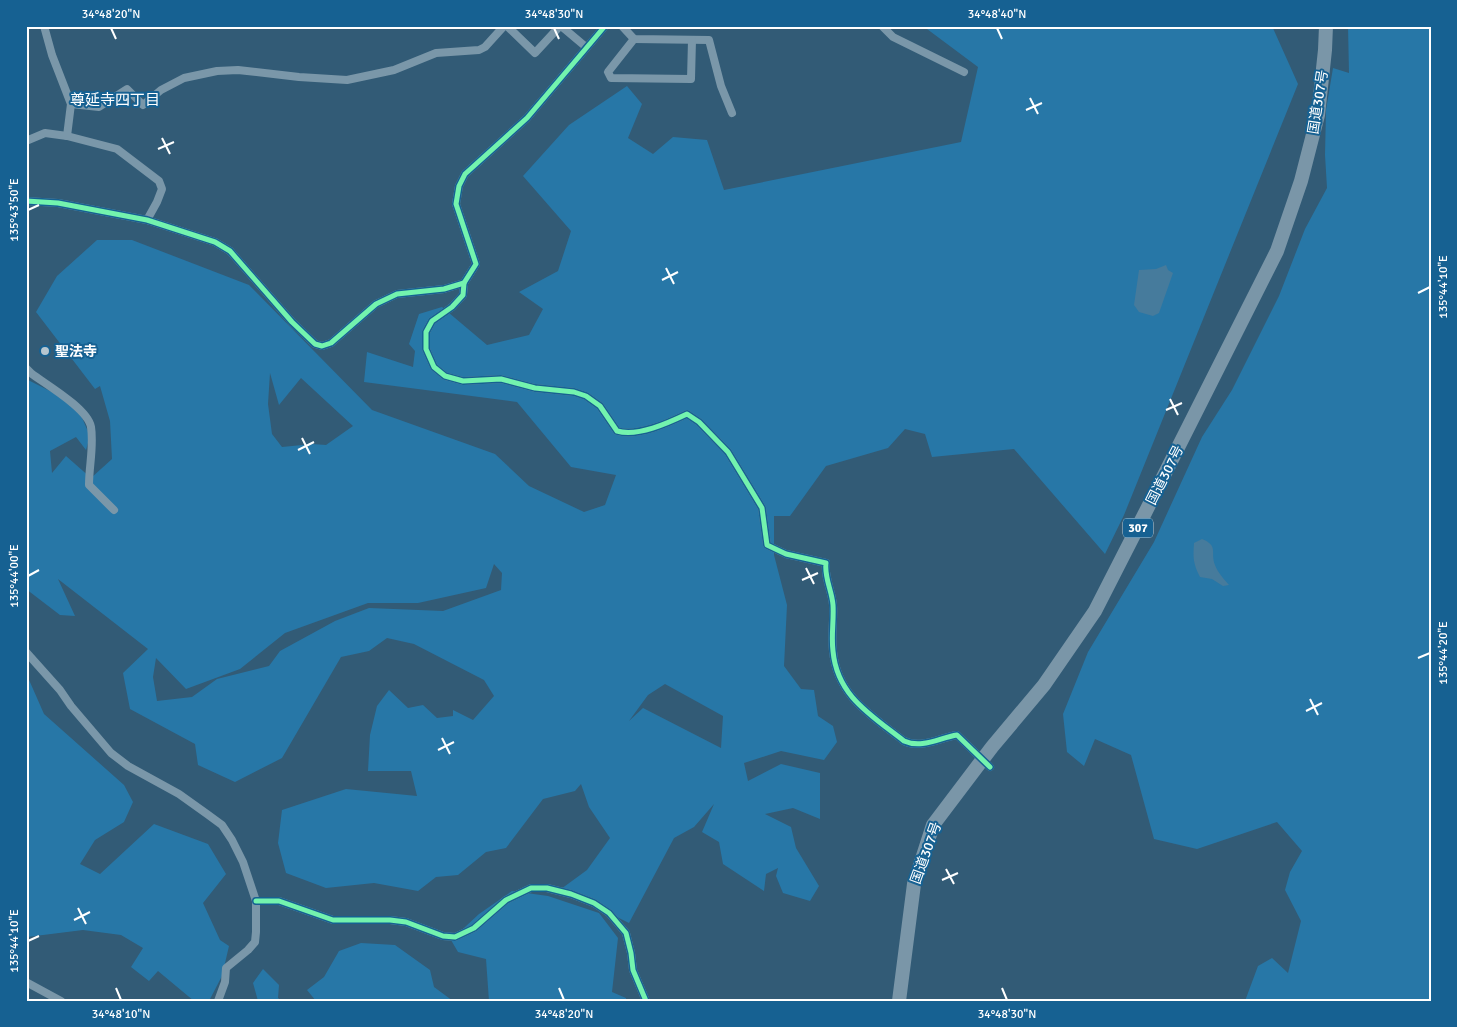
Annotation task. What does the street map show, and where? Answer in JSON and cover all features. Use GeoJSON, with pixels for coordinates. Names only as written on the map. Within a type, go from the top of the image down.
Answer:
{"type":"FeatureCollection","features":[{"type":"Feature","properties":{"kind":"highway","name":"国道307号"},"geometry":{"type":"LineString","coordinates":[[898,1001],[914,884],[934,825],[986,763],[1044,685],[1094,611],[1277,251],[1301,181],[1318,115],[1326,26]]}},
{"type":"Feature","properties":{"kind":"street"},"geometry":{"type":"LineString","coordinates":[[44,26],[52,55],[72,104],[67,136]]}},
{"type":"Feature","properties":{"kind":"street"},"geometry":{"type":"LineString","coordinates":[[72,104],[99,107],[127,89],[143,105],[161,90],[184,78],[217,71],[238,70],[347,80],[394,70],[436,53],[478,50],[485,47],[506,26],[535,52],[560,26],[586,47]]}},
{"type":"Feature","properties":{"kind":"street"},"geometry":{"type":"LineString","coordinates":[[604,26],[527,118],[465,174],[459,186],[456,204],[476,264],[464,283],[463,295],[452,308],[432,321],[426,332],[426,350],[434,367],[445,376],[462,381],[501,379],[535,388],[574,392],[586,396],[600,406],[617,431],[624,433],[635,433],[687,414],[699,422],[728,452],[762,508],[767,545],[786,554],[826,563],[833,604],[832,649],[836,670],[850,696],[904,741],[911,744],[926,743],[957,735],[986,763]]}},
{"type":"Feature","properties":{"kind":"street"},"geometry":{"type":"LineString","coordinates":[[622,26],[634,39],[709,40],[721,86],[732,113]]}},
{"type":"Feature","properties":{"kind":"street"},"geometry":{"type":"LineString","coordinates":[[882,26],[893,37],[964,72]]}},
{"type":"Feature","properties":{"kind":"street"},"geometry":{"type":"LineString","coordinates":[[634,39],[608,72],[611,78],[691,79],[692,40]]}},
{"type":"Feature","properties":{"kind":"street"},"geometry":{"type":"LineString","coordinates":[[26,141],[45,133],[67,136],[117,149],[159,181],[162,189],[147,220]]}},
{"type":"Feature","properties":{"kind":"street"},"geometry":{"type":"LineString","coordinates":[[26,201],[58,203],[147,220],[215,242],[230,251],[292,322],[315,344],[322,346],[331,343],[376,304],[397,294],[444,289],[464,283]]}},
{"type":"Feature","properties":{"kind":"street"},"geometry":{"type":"LineString","coordinates":[[26,368],[85,414],[91,424],[92,437],[89,485],[114,510]]}},
{"type":"Feature","properties":{"kind":"street"},"geometry":{"type":"LineString","coordinates":[[26,652],[60,690],[71,706],[111,753],[128,766],[179,794],[222,825],[232,840],[243,862],[256,901],[255,942],[226,968],[225,982],[218,1001]]}},
{"type":"Feature","properties":{"kind":"street"},"geometry":{"type":"LineString","coordinates":[[256,901],[279,901],[333,920],[390,920],[406,922],[444,936],[456,937],[474,928],[506,900],[531,888],[547,888],[571,894],[609,913],[626,933],[633,970],[646,1001]]}},
{"type":"Feature","properties":{"kind":"street"},"geometry":{"type":"LineString","coordinates":[[26,982],[61,1001]]}},
{"type":"Feature","properties":{"kind":"shaded area"},"geometry":{"type":"Polygon","coordinates":[[[923,26],[1272,26],[1298,84],[1124,515],[1105,554],[1014,449],[932,457],[925,434],[905,429],[888,448],[826,466],[790,516],[774,516],[774,555],[787,605],[784,666],[801,689],[814,690],[818,716],[833,726],[837,742],[824,760],[781,751],[744,763],[748,781],[781,764],[820,773],[820,819],[793,808],[765,814],[791,827],[796,848],[819,886],[810,901],[783,893],[776,876],[778,868],[766,874],[764,891],[723,864],[719,842],[702,832],[714,804],[694,827],[674,838],[629,923],[561,889],[587,870],[610,838],[589,807],[581,784],[575,791],[543,799],[506,848],[486,852],[458,875],[436,877],[418,891],[374,883],[326,888],[286,873],[278,843],[282,810],[346,789],[417,796],[411,771],[368,771],[370,735],[377,706],[389,690],[408,708],[423,705],[437,718],[453,716],[453,710],[473,720],[494,696],[484,680],[414,644],[387,638],[369,651],[341,657],[282,758],[235,782],[198,765],[195,744],[130,709],[123,673],[148,649],[58,579],[75,616],[60,615],[26,589],[26,379],[76,404],[90,436],[86,450],[76,437],[50,451],[52,473],[66,456],[91,478],[112,459],[110,421],[100,386],[95,389],[36,312],[57,276],[97,240],[132,240],[249,285],[372,410],[495,454],[529,486],[584,512],[605,505],[616,475],[571,467],[517,402],[364,382],[367,352],[413,367],[415,351],[409,344],[419,314],[442,307],[487,345],[529,335],[543,309],[519,292],[558,271],[571,231],[523,176],[569,125],[627,86],[642,104],[628,138],[653,154],[673,137],[707,140],[724,190],[961,142],[978,67],[923,26]],[[270,373],[268,404],[272,434],[282,447],[312,444],[326,445],[353,426],[301,378],[279,405],[270,373]],[[494,564],[486,588],[418,603],[368,603],[285,633],[240,669],[186,689],[156,658],[153,677],[157,701],[192,697],[217,679],[269,666],[280,651],[335,621],[369,608],[443,611],[501,590],[502,573],[494,564]],[[665,684],[648,695],[629,721],[643,708],[721,748],[723,716],[665,684]]]}},
{"type":"Feature","properties":{"kind":"shaded area"},"geometry":{"type":"Polygon","coordinates":[[[1348,26],[1431,26],[1431,1001],[1245,1001],[1258,966],[1272,958],[1288,973],[1301,921],[1285,890],[1290,872],[1302,851],[1277,822],[1197,849],[1154,839],[1131,755],[1095,739],[1084,766],[1067,752],[1063,714],[1088,652],[1154,542],[1202,437],[1232,390],[1279,296],[1305,229],[1327,188],[1325,155],[1326,110],[1333,68],[1349,73],[1348,26]]]}},
{"type":"Feature","properties":{"kind":"shaded area"},"geometry":{"type":"Polygon","coordinates":[[[1166,265],[1168,270],[1173,273],[1159,313],[1153,316],[1139,312],[1134,305],[1139,270],[1156,269],[1166,265]]]}},
{"type":"Feature","properties":{"kind":"shaded area"},"geometry":{"type":"Polygon","coordinates":[[[1202,539],[1212,547],[1216,568],[1229,585],[1223,586],[1212,579],[1200,577],[1195,564],[1194,543],[1202,539]]]}},
{"type":"Feature","properties":{"kind":"shaded area"},"geometry":{"type":"Polygon","coordinates":[[[26,673],[44,714],[124,785],[133,802],[124,822],[95,840],[80,864],[100,874],[154,824],[208,844],[226,874],[203,903],[220,940],[229,946],[222,976],[209,1001],[194,1001],[158,971],[149,981],[131,967],[143,948],[121,935],[83,930],[27,937],[26,939],[26,673]]]}},
{"type":"Feature","properties":{"kind":"shaded area"},"geometry":{"type":"Polygon","coordinates":[[[512,891],[548,896],[599,913],[618,938],[612,992],[626,998],[626,1001],[489,1001],[486,959],[458,952],[451,940],[479,914],[512,891]]]}},
{"type":"Feature","properties":{"kind":"shaded area"},"geometry":{"type":"Polygon","coordinates":[[[361,943],[395,945],[430,970],[434,987],[453,1001],[316,1001],[307,990],[324,977],[339,951],[361,943]]]}},
{"type":"Feature","properties":{"kind":"shaded area"},"geometry":{"type":"Polygon","coordinates":[[[263,969],[279,985],[278,998],[282,1001],[258,1001],[253,983],[263,969]]]}},
{"type":"Feature","properties":{"kind":"cycle path"},"geometry":{"type":"LineString","coordinates":[[605,26],[527,118],[465,174],[459,186],[456,204],[476,264],[464,283],[463,295],[452,307],[432,321],[426,332],[426,349],[434,367],[445,376],[463,381],[501,379],[535,388],[574,392],[586,396],[600,406],[617,431],[643,431],[687,414],[699,422],[728,452],[762,508],[767,545],[786,554],[826,563],[826,574],[833,605],[832,640],[836,667],[841,680],[858,703],[904,741],[917,744],[957,735],[990,767]]}},
{"type":"Feature","properties":{"kind":"cycle path"},"geometry":{"type":"LineString","coordinates":[[26,201],[58,203],[147,220],[215,242],[230,251],[292,322],[315,344],[322,346],[331,343],[376,304],[397,294],[444,289],[464,283]]}},
{"type":"Feature","properties":{"kind":"cycle path"},"geometry":{"type":"LineString","coordinates":[[256,901],[279,901],[333,920],[390,920],[406,922],[443,936],[455,937],[474,928],[506,900],[531,888],[547,888],[571,894],[594,903],[609,913],[626,933],[633,970],[646,1001]]}},
{"type":"Feature","properties":{"kind":"place","name":"聖法寺"},"geometry":{"type":"Point","coordinates":[45,351]}},
{"type":"Feature","properties":{"kind":"district","name":"尊延寺四丁目"},"geometry":{"type":"Point","coordinates":[115,100]}}]}
